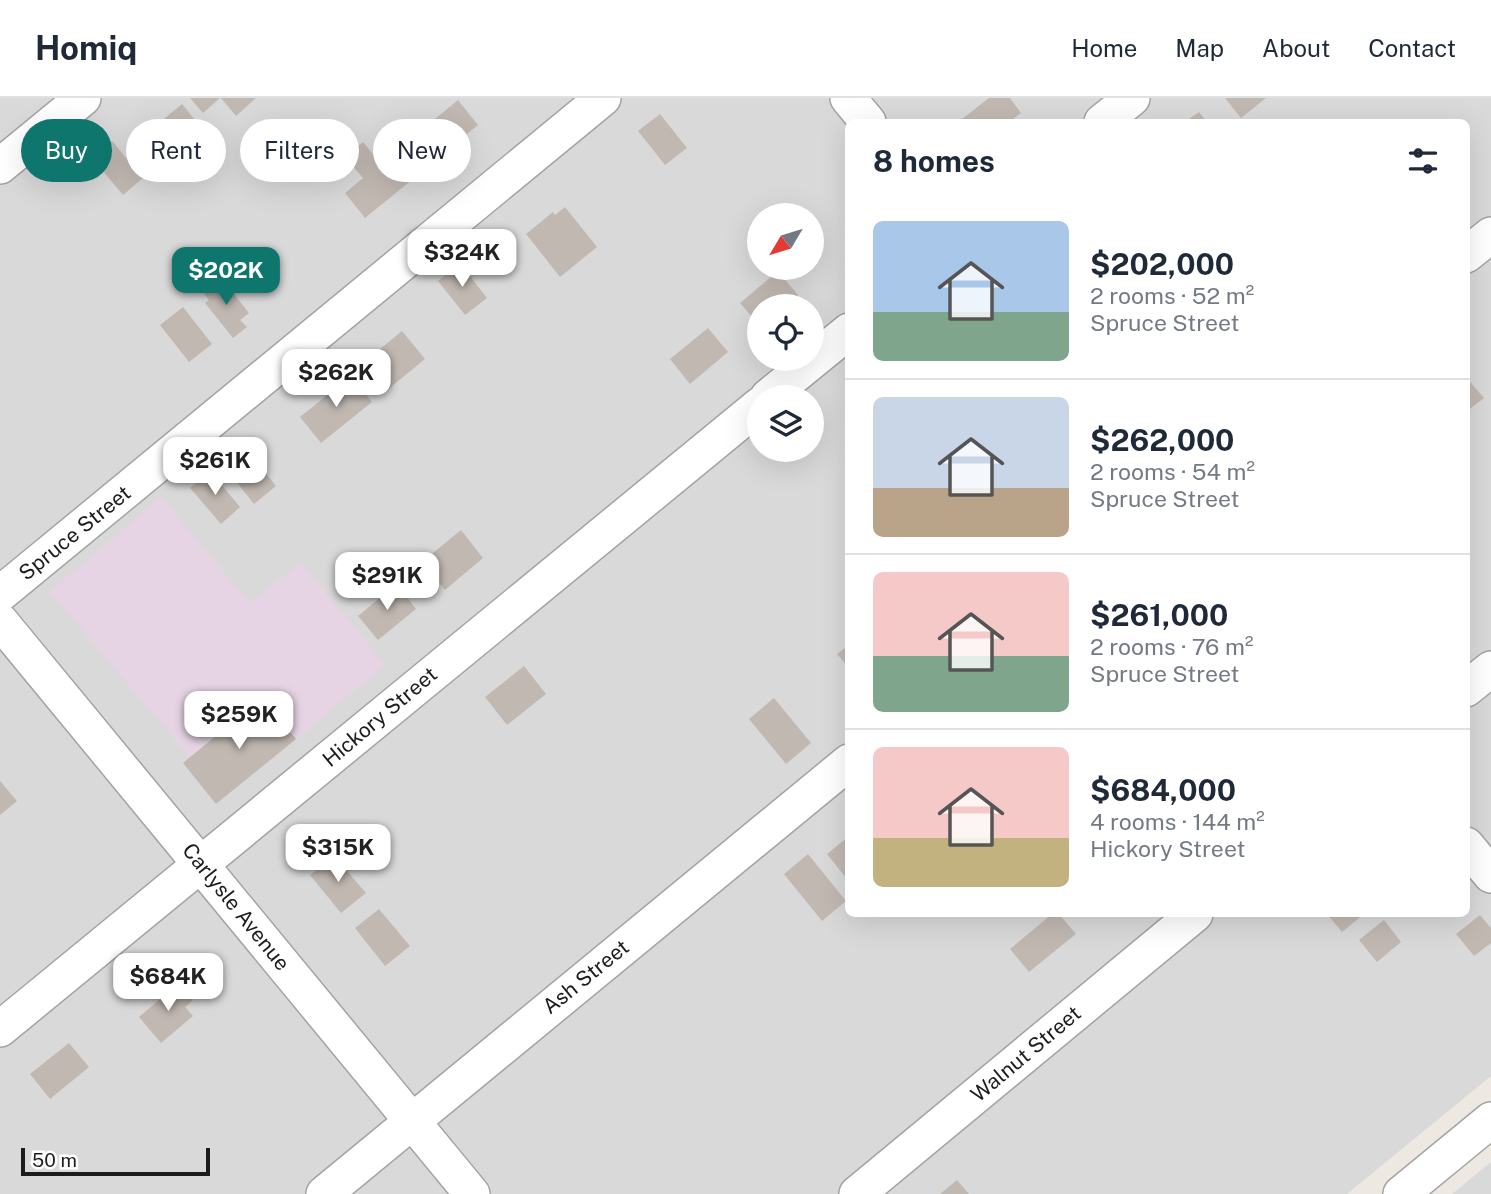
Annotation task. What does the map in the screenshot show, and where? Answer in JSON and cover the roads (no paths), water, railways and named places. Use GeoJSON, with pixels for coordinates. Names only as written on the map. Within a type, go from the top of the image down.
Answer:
{"type":"FeatureCollection","features":[{"type":"Feature","properties":{"kind":"street"},"geometry":{"type":"LineString","coordinates":[[0,166],[83,98]]}},
{"type":"Feature","properties":{"kind":"street","name":"Spruce Street"},"geometry":{"type":"LineString","coordinates":[[0,594],[603,98]]}},
{"type":"Feature","properties":{"kind":"street"},"geometry":{"type":"LineString","coordinates":[[848,98],[866,119]]}},
{"type":"Feature","properties":{"kind":"street"},"geometry":{"type":"LineString","coordinates":[[1106,119],[1132,98]]}},
{"type":"Feature","properties":{"kind":"street"},"geometry":{"type":"LineString","coordinates":[[1470,252],[1491,234]]}},
{"type":"Feature","properties":{"kind":"street"},"geometry":{"type":"LineString","coordinates":[[783,385],[845,334]]}},
{"type":"Feature","properties":{"kind":"street","name":"Hickory Street"},"geometry":{"type":"LineString","coordinates":[[0,1029],[747,415]]}},
{"type":"Feature","properties":{"kind":"street","name":"Carlysle Avenue"},"geometry":{"type":"LineString","coordinates":[[0,621],[472,1194]]}},
{"type":"Feature","properties":{"kind":"street"},"geometry":{"type":"LineString","coordinates":[[1470,686],[1491,669]]}},
{"type":"Feature","properties":{"kind":"street","name":"Ash Street"},"geometry":{"type":"LineString","coordinates":[[324,1194],[845,765]]}},
{"type":"Feature","properties":{"kind":"street"},"geometry":{"type":"LineString","coordinates":[[1470,850],[1491,875]]}},
{"type":"Feature","properties":{"kind":"street","name":"Walnut Street"},"geometry":{"type":"LineString","coordinates":[[857,1194],[1191,917]]}},
{"type":"Feature","properties":{"kind":"street"},"geometry":{"type":"LineString","coordinates":[[1401,1194],[1491,1120]]}}]}
